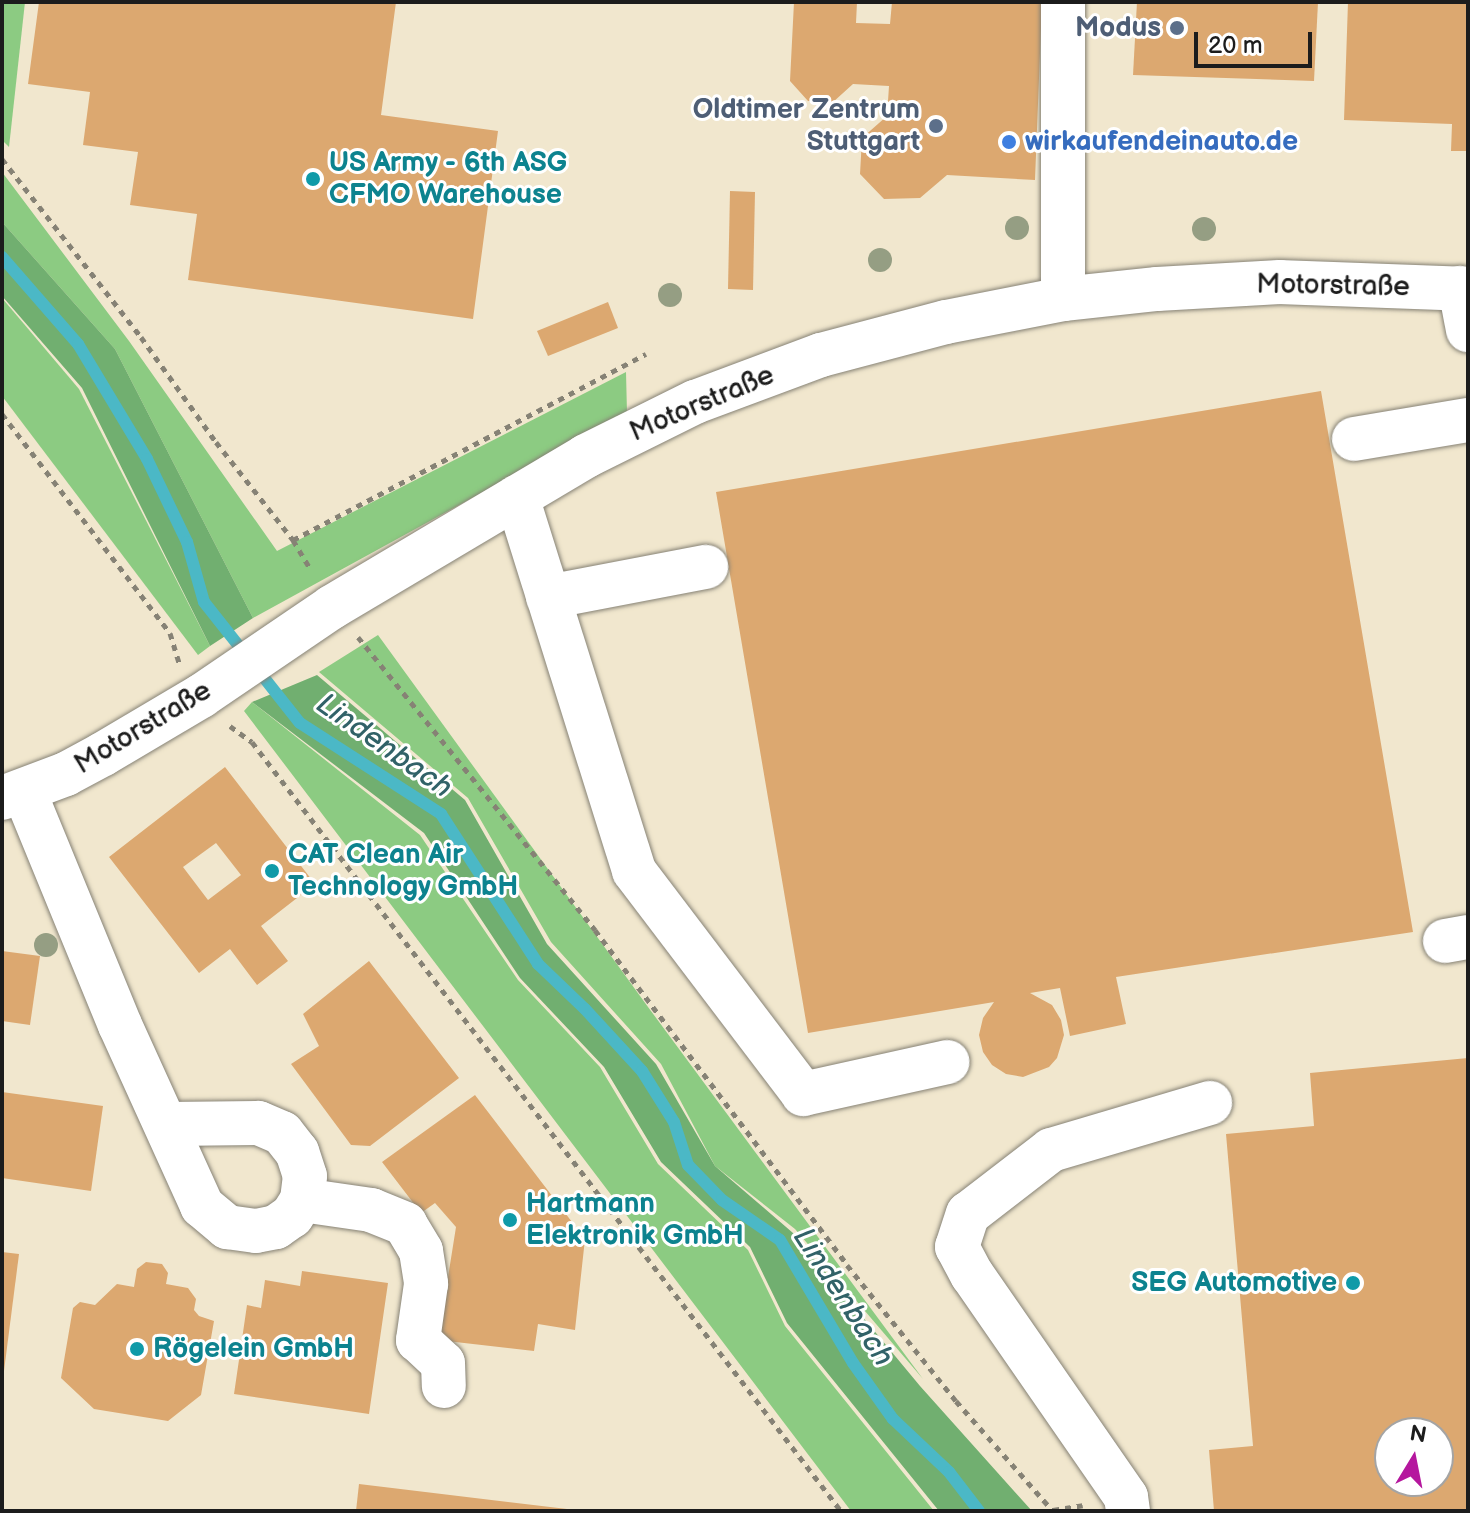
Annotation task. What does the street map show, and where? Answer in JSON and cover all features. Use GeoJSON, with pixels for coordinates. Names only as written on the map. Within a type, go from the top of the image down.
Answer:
{"type":"FeatureCollection","features":[{"type":"Feature","properties":{"kind":"street"},"geometry":{"type":"LineString","coordinates":[[1063,2],[1063,299]]}},
{"type":"Feature","properties":{"kind":"street","name":"Motorstraße"},"geometry":{"type":"LineString","coordinates":[[302,1200],[292,1216],[276,1227],[256,1231],[227,1227],[202,1206],[168,1124],[13,794],[66,774],[212,688],[332,607],[586,456],[695,402],[821,355],[946,322],[1063,299],[1157,289],[1280,282],[1465,302]]}},
{"type":"Feature","properties":{"kind":"street"},"geometry":{"type":"LineString","coordinates":[[1354,439],[1468,420]]}},
{"type":"Feature","properties":{"kind":"street"},"geometry":{"type":"LineString","coordinates":[[517,497],[634,871],[803,1094],[947,1062]]}},
{"type":"Feature","properties":{"kind":"street"},"geometry":{"type":"LineString","coordinates":[[548,597],[706,567]]}},
{"type":"Feature","properties":{"kind":"street"},"geometry":{"type":"LineString","coordinates":[[1128,1511],[1126,1497],[972,1275],[957,1247],[968,1214],[1051,1150],[1210,1103]]}},
{"type":"Feature","properties":{"kind":"street"},"geometry":{"type":"LineString","coordinates":[[168,1124],[258,1123],[282,1133],[297,1152],[305,1176],[302,1200],[371,1210],[405,1224],[421,1251],[426,1284],[418,1340],[443,1363],[444,1386]]}},
{"type":"Feature","properties":{"kind":"path"},"geometry":{"type":"LineString","coordinates":[[2,159],[293,540],[332,607],[595,930],[856,1277],[956,1401],[1053,1511]]}},
{"type":"Feature","properties":{"kind":"path"},"geometry":{"type":"LineString","coordinates":[[293,540],[646,354]]}},
{"type":"Feature","properties":{"kind":"path"},"geometry":{"type":"LineString","coordinates":[[2,414],[170,633],[177,661],[212,688],[231,728],[252,742],[841,1511]]}},
{"type":"Feature","properties":{"kind":"green space"},"geometry":{"type":"Polygon","coordinates":[[[2,2],[25,2],[9,147],[2,140],[2,2]]]}},
{"type":"Feature","properties":{"kind":"green space"},"geometry":{"type":"Polygon","coordinates":[[[2,172],[129,341],[277,551],[626,372],[627,413],[253,618],[115,349],[2,222],[2,172]]]}},
{"type":"Feature","properties":{"kind":"green space"},"geometry":{"type":"Polygon","coordinates":[[[2,222],[115,349],[253,618],[210,646],[82,388],[2,296],[2,222]]]}},
{"type":"Feature","properties":{"kind":"green space"},"geometry":{"type":"Polygon","coordinates":[[[2,298],[79,389],[210,646],[198,655],[2,396],[2,298]]]}},
{"type":"Feature","properties":{"kind":"green space"},"geometry":{"type":"Polygon","coordinates":[[[378,635],[923,1379],[795,1229],[715,1166],[661,1064],[551,942],[468,798],[319,672],[378,635]]]}},
{"type":"Feature","properties":{"kind":"green space"},"geometry":{"type":"Polygon","coordinates":[[[317,675],[465,800],[547,944],[656,1064],[715,1166],[793,1233],[920,1386],[1032,1511],[939,1511],[787,1323],[750,1247],[661,1162],[604,1067],[520,978],[424,833],[252,702],[317,675]]]}},
{"type":"Feature","properties":{"kind":"green space"},"geometry":{"type":"Polygon","coordinates":[[[252,702],[420,835],[518,980],[600,1067],[658,1164],[748,1250],[785,1326],[934,1511],[851,1511],[244,711],[252,702]]]}},
{"type":"Feature","properties":{"kind":"building","name":"US Army - 6th ASG CFMO Warehouse"},"geometry":{"type":"Polygon","coordinates":[[[39,2],[396,2],[381,115],[498,131],[473,319],[188,280],[197,214],[130,205],[138,152],[83,145],[90,92],[28,84],[39,2]]]}},
{"type":"Feature","properties":{"kind":"building"},"geometry":{"type":"Polygon","coordinates":[[[794,2],[857,2],[856,23],[890,24],[892,2],[1042,2],[1035,180],[947,175],[920,198],[884,199],[860,174],[862,138],[887,116],[889,86],[853,84],[832,103],[808,101],[790,81],[794,2]]]}},
{"type":"Feature","properties":{"kind":"building"},"geometry":{"type":"Polygon","coordinates":[[[1137,2],[1318,2],[1314,81],[1133,75],[1137,2]]]}},
{"type":"Feature","properties":{"kind":"building"},"geometry":{"type":"Polygon","coordinates":[[[1348,2],[1468,2],[1468,151],[1451,151],[1452,124],[1344,120],[1348,2]]]}},
{"type":"Feature","properties":{"kind":"building"},"geometry":{"type":"Polygon","coordinates":[[[730,191],[755,192],[753,290],[728,289],[730,191]]]}},
{"type":"Feature","properties":{"kind":"building"},"geometry":{"type":"Polygon","coordinates":[[[608,302],[618,328],[548,356],[537,331],[608,302]]]}},
{"type":"Feature","properties":{"kind":"building"},"geometry":{"type":"Polygon","coordinates":[[[1321,391],[1413,932],[1116,977],[1126,1024],[1070,1036],[1060,988],[1030,993],[1052,1005],[1061,1020],[1064,1035],[1057,1058],[1049,1067],[1023,1077],[1006,1074],[992,1065],[983,1052],[979,1035],[983,1018],[994,1002],[808,1033],[716,492],[1321,391]]]}},
{"type":"Feature","properties":{"kind":"building","name":"CAT Clean Air Technology GmbH"},"geometry":{"type":"Polygon","coordinates":[[[225,767],[315,884],[261,926],[288,961],[257,985],[230,949],[199,973],[109,857],[225,767]],[[216,843],[183,867],[208,900],[241,875],[216,843]]]}},
{"type":"Feature","properties":{"kind":"building"},"geometry":{"type":"Polygon","coordinates":[[[2,951],[40,956],[30,1025],[2,1021],[2,951]]]}},
{"type":"Feature","properties":{"kind":"building"},"geometry":{"type":"Polygon","coordinates":[[[369,961],[459,1078],[370,1146],[351,1145],[291,1064],[319,1046],[303,1014],[369,961]]]}},
{"type":"Feature","properties":{"kind":"building","name":"SEG Automotive"},"geometry":{"type":"Polygon","coordinates":[[[1468,1058],[1468,1511],[1214,1511],[1209,1450],[1253,1446],[1226,1134],[1314,1126],[1310,1073],[1468,1058]]]}},
{"type":"Feature","properties":{"kind":"building"},"geometry":{"type":"Polygon","coordinates":[[[2,1092],[103,1106],[91,1191],[2,1178],[2,1092]]]}},
{"type":"Feature","properties":{"kind":"building","name":"Hartmann Elektronik GmbH"},"geometry":{"type":"Polygon","coordinates":[[[475,1095],[585,1239],[575,1330],[538,1324],[534,1351],[438,1340],[456,1227],[435,1203],[421,1213],[382,1162],[475,1095]]]}},
{"type":"Feature","properties":{"kind":"building"},"geometry":{"type":"Polygon","coordinates":[[[2,1252],[19,1254],[4,1371],[2,1371],[2,1252]]]}},
{"type":"Feature","properties":{"kind":"building","name":"Rögelein GmbH"},"geometry":{"type":"Polygon","coordinates":[[[146,1262],[162,1264],[168,1273],[166,1284],[188,1288],[196,1299],[194,1310],[199,1316],[214,1321],[201,1395],[168,1421],[94,1409],[61,1378],[73,1308],[80,1302],[95,1305],[117,1284],[134,1287],[137,1269],[146,1262]]]}},
{"type":"Feature","properties":{"kind":"building"},"geometry":{"type":"Polygon","coordinates":[[[302,1271],[388,1283],[369,1414],[234,1394],[247,1305],[261,1308],[265,1280],[300,1286],[302,1271]]]}},
{"type":"Feature","properties":{"kind":"building"},"geometry":{"type":"Polygon","coordinates":[[[359,1484],[567,1509],[567,1511],[356,1511],[359,1484]]]}},
{"type":"Feature","properties":{"kind":"waterway","name":"Lindenbach"},"geometry":{"type":"LineString","coordinates":[[2,257],[78,344],[147,459],[187,542],[204,602],[300,723],[441,814],[538,964],[642,1071],[674,1122],[688,1165],[722,1200],[780,1240],[853,1363],[893,1419],[949,1472],[979,1511]]}},
{"type":"Feature","properties":{"kind":"place","name":"Modus"},"geometry":{"type":"Point","coordinates":[1177,28]}},
{"type":"Feature","properties":{"kind":"place","name":"Oldtimer Zentrum Stuttgart"},"geometry":{"type":"Point","coordinates":[936,126]}},
{"type":"Feature","properties":{"kind":"place","name":"wirkaufendeinauto.de"},"geometry":{"type":"Point","coordinates":[1009,142]}},
{"type":"Feature","properties":{"kind":"place","name":"US Army - 6th ASG CFMO Warehouse"},"geometry":{"type":"Point","coordinates":[313,179]}},
{"type":"Feature","properties":{"kind":"place","name":"CAT Clean Air Technology GmbH"},"geometry":{"type":"Point","coordinates":[272,871]}},
{"type":"Feature","properties":{"kind":"place","name":"Hartmann Elektronik GmbH"},"geometry":{"type":"Point","coordinates":[510,1220]}},
{"type":"Feature","properties":{"kind":"place","name":"SEG Automotive"},"geometry":{"type":"Point","coordinates":[1353,1283]}},
{"type":"Feature","properties":{"kind":"place","name":"Rögelein GmbH"},"geometry":{"type":"Point","coordinates":[137,1349]}}]}
